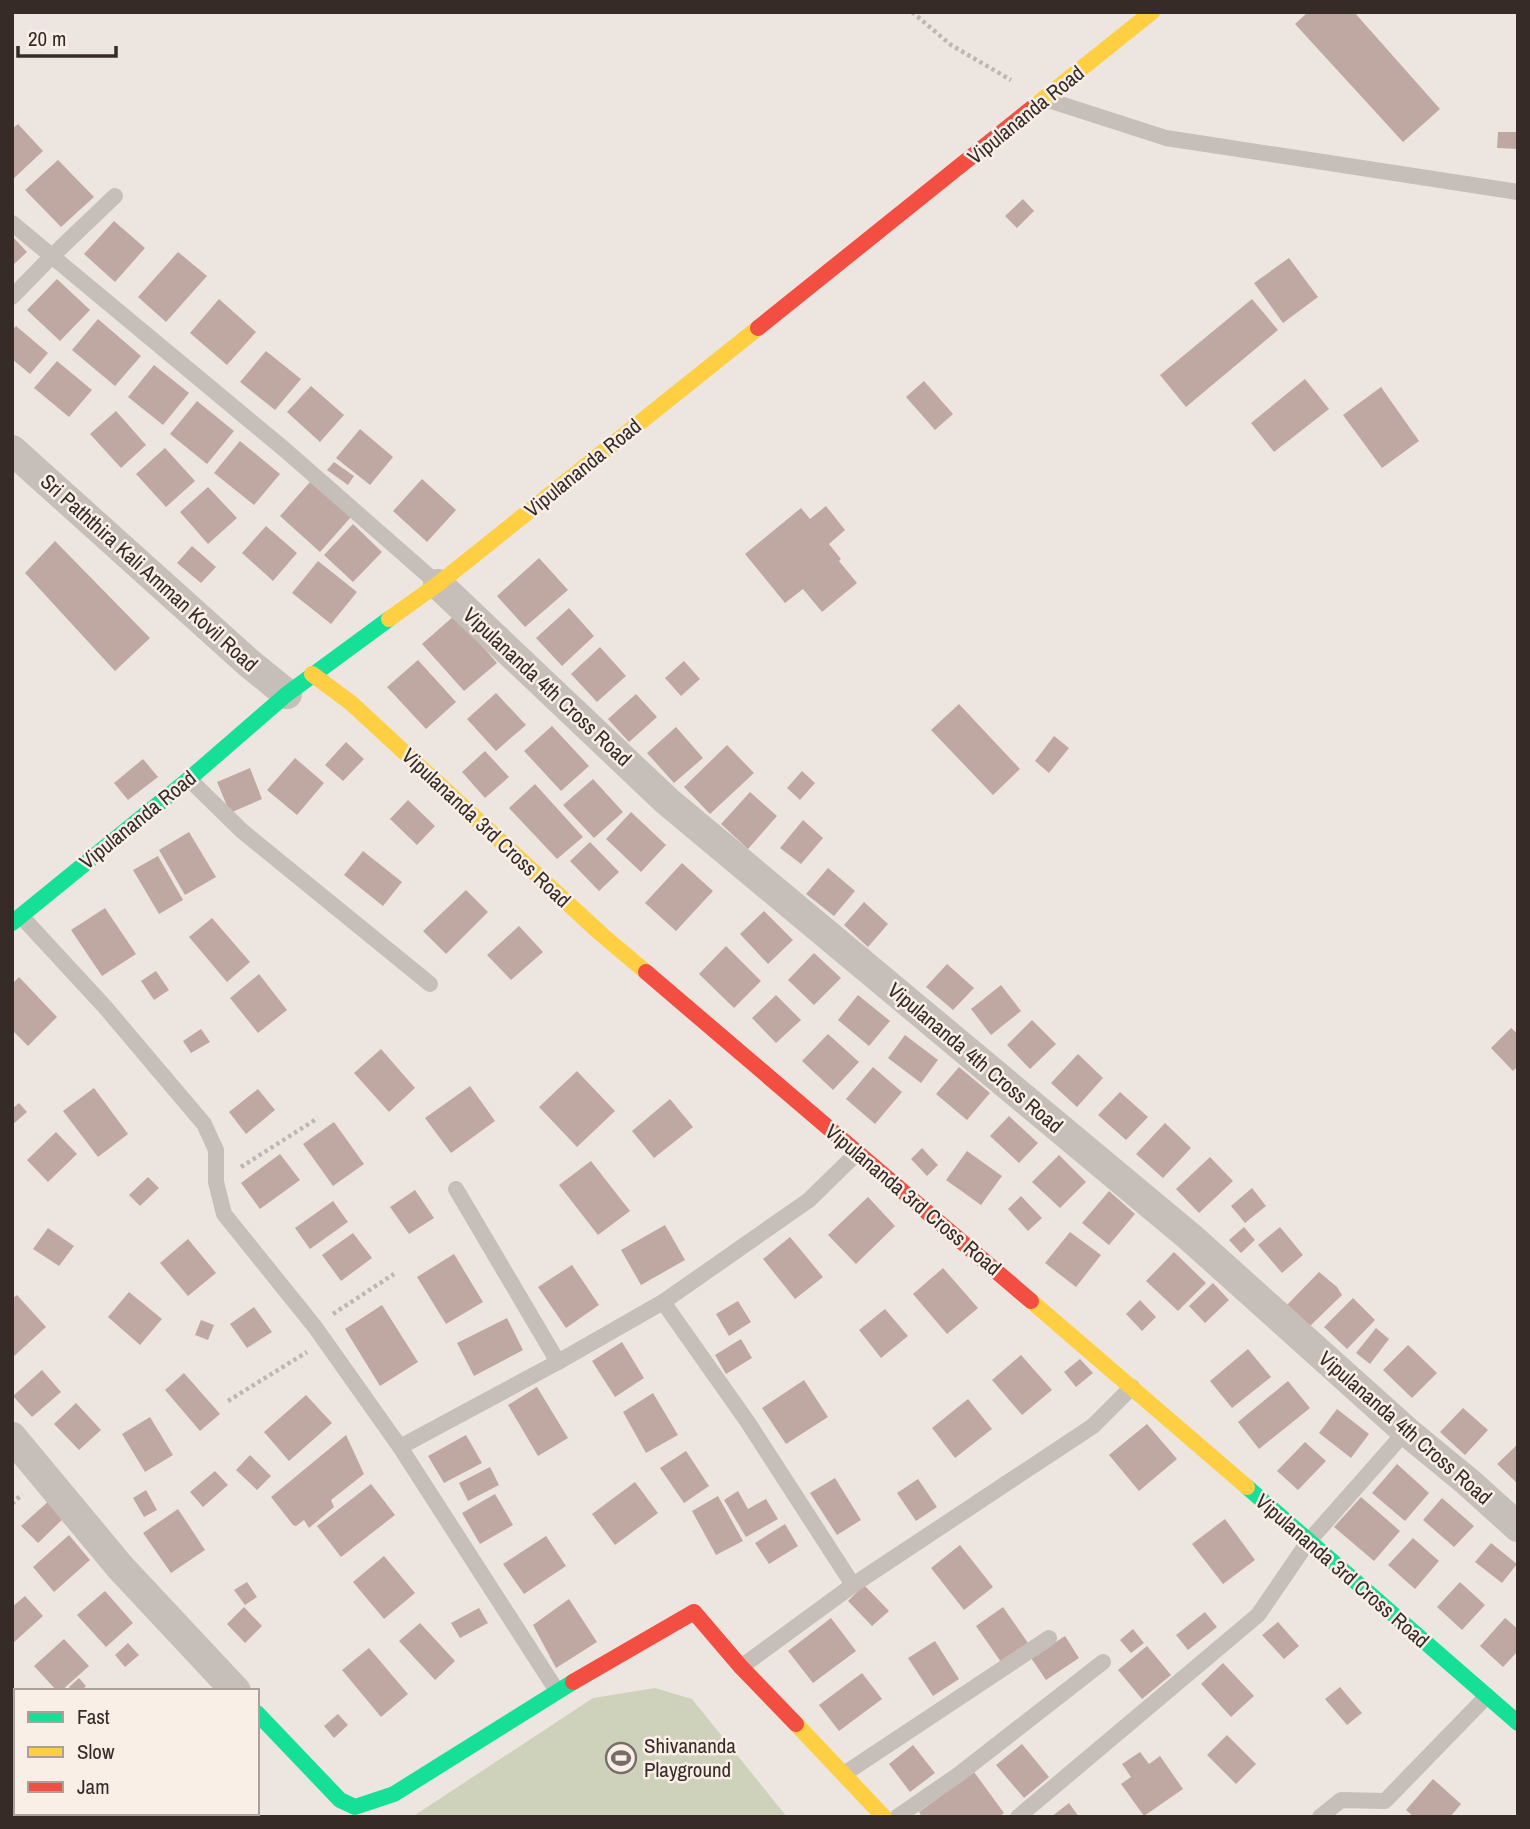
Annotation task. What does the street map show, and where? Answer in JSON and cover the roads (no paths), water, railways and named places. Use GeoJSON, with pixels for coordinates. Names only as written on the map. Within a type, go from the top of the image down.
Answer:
{"type":"FeatureCollection","features":[{"type":"Feature","properties":{"kind":"street","name":"Vipulananda Road"},"geometry":{"type":"LineString","coordinates":[[16,919],[189,779],[312,674],[438,584],[1152,12]]}},
{"type":"Feature","properties":{"kind":"street","name":"Sri Paththira Kali Amman Kovil Road"},"geometry":{"type":"LineString","coordinates":[[12,450],[250,664],[287,694]]}},
{"type":"Feature","properties":{"kind":"street","name":"Vipulananda 4th Cross Road"},"geometry":{"type":"LineString","coordinates":[[438,584],[667,801],[1190,1237],[1406,1431],[1518,1527]]}},
{"type":"Feature","properties":{"kind":"street","name":"Vipulananda 3rd Cross Road"},"geometry":{"type":"LineString","coordinates":[[312,674],[361,712],[601,934],[1132,1387],[1487,1696],[1514,1713]]}},
{"type":"Feature","properties":{"kind":"street"},"geometry":{"type":"LineString","coordinates":[[12,1437],[120,1567],[234,1689]]}},
{"type":"Feature","properties":{"kind":"street"},"geometry":{"type":"LineString","coordinates":[[259,1715],[340,1800],[355,1807],[394,1794],[557,1691],[694,1612],[741,1667],[884,1817]]}},
{"type":"Feature","properties":{"kind":"lane"},"geometry":{"type":"LineString","coordinates":[[1046,99],[1166,138],[1518,192]]}},
{"type":"Feature","properties":{"kind":"lane"},"geometry":{"type":"LineString","coordinates":[[12,297],[114,196]]}},
{"type":"Feature","properties":{"kind":"lane"},"geometry":{"type":"LineString","coordinates":[[12,223],[284,449],[438,584]]}},
{"type":"Feature","properties":{"kind":"lane"},"geometry":{"type":"LineString","coordinates":[[189,779],[242,831],[430,984]]}},
{"type":"Feature","properties":{"kind":"lane"},"geometry":{"type":"LineString","coordinates":[[16,919],[105,1007],[204,1124],[216,1150],[216,1182],[224,1214],[315,1326],[401,1447],[557,1691]]}},
{"type":"Feature","properties":{"kind":"lane"},"geometry":{"type":"LineString","coordinates":[[401,1447],[663,1302],[809,1200],[857,1153]]}},
{"type":"Feature","properties":{"kind":"lane"},"geometry":{"type":"LineString","coordinates":[[456,1189],[558,1362]]}},
{"type":"Feature","properties":{"kind":"lane"},"geometry":{"type":"LineString","coordinates":[[663,1302],[747,1421],[853,1585]]}},
{"type":"Feature","properties":{"kind":"lane"},"geometry":{"type":"LineString","coordinates":[[741,1667],[853,1585],[1093,1426],[1132,1387]]}},
{"type":"Feature","properties":{"kind":"lane"},"geometry":{"type":"LineString","coordinates":[[1018,1817],[1258,1615],[1308,1542],[1406,1431]]}},
{"type":"Feature","properties":{"kind":"lane"},"geometry":{"type":"LineString","coordinates":[[844,1774],[1049,1639]]}},
{"type":"Feature","properties":{"kind":"lane"},"geometry":{"type":"LineString","coordinates":[[897,1817],[958,1775],[1103,1662]]}},
{"type":"Feature","properties":{"kind":"lane"},"geometry":{"type":"LineString","coordinates":[[1320,1817],[1341,1800],[1385,1801],[1487,1696]]}},
{"type":"Feature","properties":{"kind":"place","name":"Shivananda Playground"},"geometry":{"type":"Point","coordinates":[621,1758]}}]}
